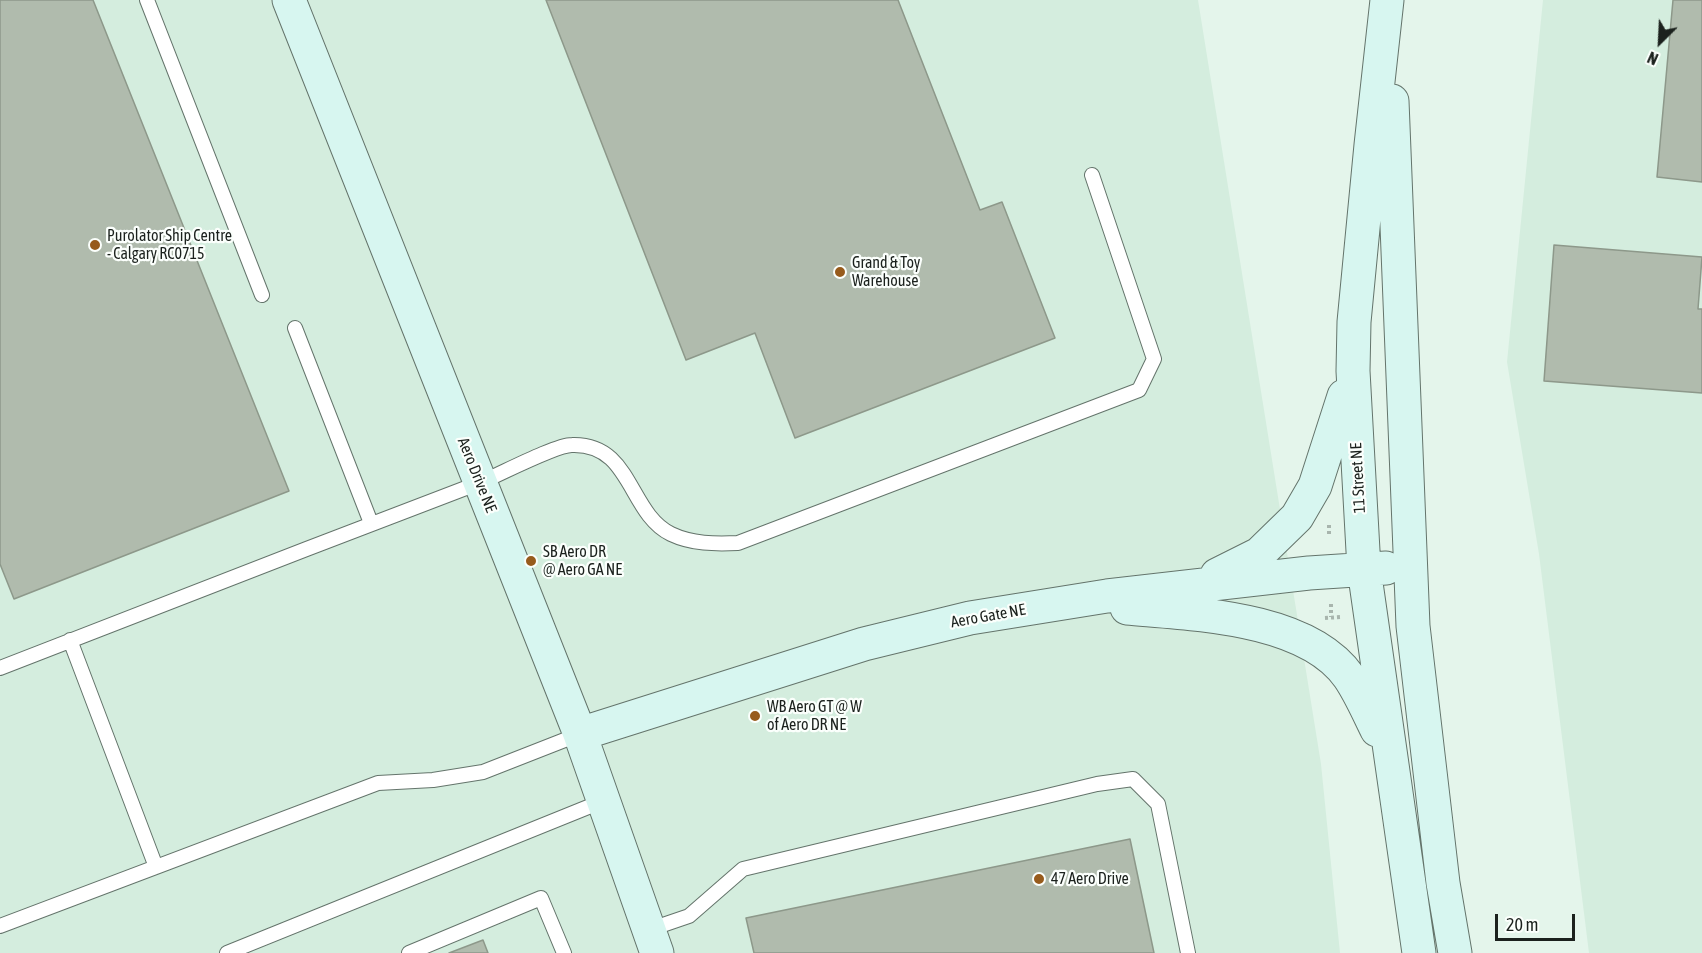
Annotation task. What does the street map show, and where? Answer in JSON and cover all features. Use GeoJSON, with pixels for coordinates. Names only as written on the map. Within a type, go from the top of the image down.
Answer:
{"type":"FeatureCollection","features":[{"type":"Feature","properties":{"kind":"street","name":"Aero Drive NE"},"geometry":{"type":"LineString","coordinates":[[289,0],[580,734],[652,941]]}},
{"type":"Feature","properties":{"kind":"street","name":"11 Street NE"},"geometry":{"type":"LineString","coordinates":[[1388,0],[1354,322],[1353,370],[1364,568],[1388,749],[1419,953]]}},
{"type":"Feature","properties":{"kind":"street","name":"11 Street NE"},"geometry":{"type":"LineString","coordinates":[[1388,0],[1409,568],[1420,700],[1443,883],[1455,953]]}},
{"type":"Feature","properties":{"kind":"street"},"geometry":{"type":"LineString","coordinates":[[1194,586],[1259,554],[1297,517],[1315,486],[1353,370]]}},
{"type":"Feature","properties":{"kind":"street","name":"Aero Gate NE"},"geometry":{"type":"LineString","coordinates":[[580,734],[864,644],[970,618],[1194,586],[1364,568],[1409,568]]}},
{"type":"Feature","properties":{"kind":"street"},"geometry":{"type":"LineString","coordinates":[[1050,605],[1128,608],[1245,621],[1313,643],[1348,676],[1388,749]]}},
{"type":"Feature","properties":{"kind":"lane"},"geometry":{"type":"LineString","coordinates":[[147,0],[262,295]]}},
{"type":"Feature","properties":{"kind":"lane"},"geometry":{"type":"LineString","coordinates":[[0,668],[480,482],[569,445],[589,446],[613,458],[653,520],[670,534],[705,544],[738,543],[1139,390],[1154,359],[1092,175]]}},
{"type":"Feature","properties":{"kind":"lane"},"geometry":{"type":"LineString","coordinates":[[295,328],[371,523]]}},
{"type":"Feature","properties":{"kind":"lane"},"geometry":{"type":"LineString","coordinates":[[70,640],[156,867]]}},
{"type":"Feature","properties":{"kind":"lane"},"geometry":{"type":"LineString","coordinates":[[0,926],[378,783],[433,780],[483,772],[580,734]]}},
{"type":"Feature","properties":{"kind":"lane"},"geometry":{"type":"LineString","coordinates":[[652,941],[689,916],[743,869],[1096,784],[1133,779],[1158,804],[1188,953]]}},
{"type":"Feature","properties":{"kind":"lane"},"geometry":{"type":"LineString","coordinates":[[227,953],[603,801]]}},
{"type":"Feature","properties":{"kind":"lane"},"geometry":{"type":"LineString","coordinates":[[409,953],[541,898],[564,953]]}},
{"type":"Feature","properties":{"kind":"path"},"geometry":{"type":"LineString","coordinates":[[1330,604],[1331,617]]}},
{"type":"Feature","properties":{"kind":"path"},"geometry":{"type":"LineString","coordinates":[[1322,618],[1345,617]]}},
{"type":"Feature","properties":{"kind":"shaded area"},"geometry":{"type":"Polygon","coordinates":[[[0,0],[1198,0],[1321,764],[1340,953],[0,953],[0,0]]]}},
{"type":"Feature","properties":{"kind":"shaded area"},"geometry":{"type":"Polygon","coordinates":[[[1543,0],[1702,0],[1702,953],[1589,953],[1539,554],[1507,362],[1543,0]]]}},
{"type":"Feature","properties":{"kind":"building","name":"Purolator Ship Centre - Calgary RC0715"},"geometry":{"type":"Polygon","coordinates":[[[0,0],[93,0],[289,491],[14,599],[0,564],[0,0]]]}},
{"type":"Feature","properties":{"kind":"building","name":"Grand & Toy Warehouse"},"geometry":{"type":"Polygon","coordinates":[[[546,0],[898,0],[980,210],[1002,202],[1055,338],[795,438],[755,333],[686,360],[546,0]]]}},
{"type":"Feature","properties":{"kind":"building"},"geometry":{"type":"Polygon","coordinates":[[[1673,0],[1702,0],[1702,182],[1657,177],[1673,0]]]}},
{"type":"Feature","properties":{"kind":"building"},"geometry":{"type":"Polygon","coordinates":[[[1554,245],[1702,257],[1698,309],[1702,309],[1702,393],[1544,381],[1554,245]]]}},
{"type":"Feature","properties":{"kind":"building","name":"47 Aero Drive"},"geometry":{"type":"Polygon","coordinates":[[[1130,839],[1154,953],[754,953],[746,918],[1130,839]]]}},
{"type":"Feature","properties":{"kind":"building"},"geometry":{"type":"Polygon","coordinates":[[[483,940],[488,953],[449,953],[483,940]]]}},
{"type":"Feature","properties":{"kind":"place","name":"Purolator Ship Centre - Calgary RC0715"},"geometry":{"type":"Point","coordinates":[95,245]}},
{"type":"Feature","properties":{"kind":"place","name":"Grand & Toy Warehouse"},"geometry":{"type":"Point","coordinates":[840,272]}},
{"type":"Feature","properties":{"kind":"place","name":"SB Aero DR @ Aero GA NE"},"geometry":{"type":"Point","coordinates":[531,561]}},
{"type":"Feature","properties":{"kind":"place","name":"WB Aero GT @ W of Aero DR NE"},"geometry":{"type":"Point","coordinates":[755,716]}},
{"type":"Feature","properties":{"kind":"place","name":"47 Aero Drive"},"geometry":{"type":"Point","coordinates":[1039,879]}}]}
